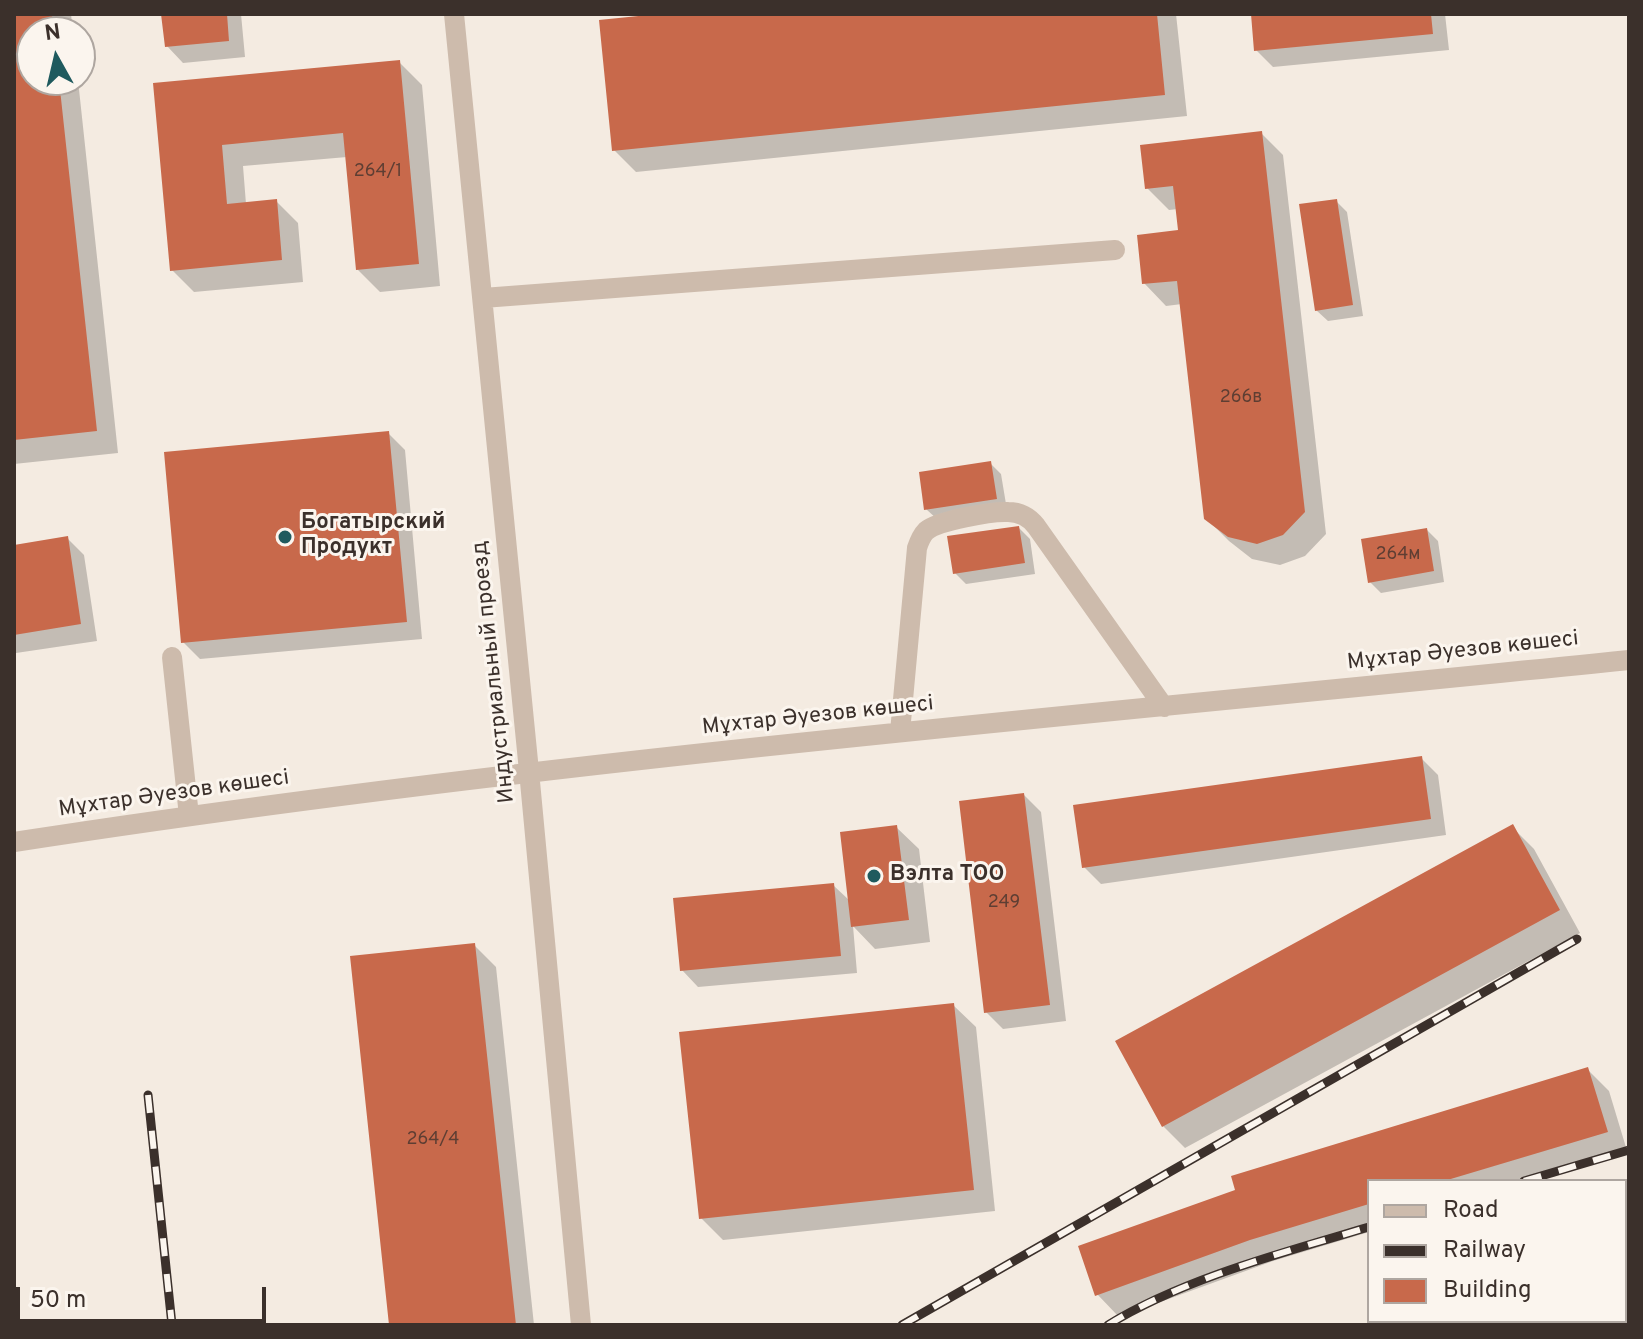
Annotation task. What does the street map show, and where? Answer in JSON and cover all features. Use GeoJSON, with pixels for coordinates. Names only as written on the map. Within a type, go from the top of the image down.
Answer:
{"type":"FeatureCollection","features":[{"type":"Feature","properties":{"kind":"street","name":"Индустриальный проезд"},"geometry":{"type":"LineString","coordinates":[[454,14],[581,1325]]}},
{"type":"Feature","properties":{"kind":"street"},"geometry":{"type":"LineString","coordinates":[[483,298],[1115,250]]}},
{"type":"Feature","properties":{"kind":"street"},"geometry":{"type":"LineString","coordinates":[[900,732],[920,539],[925,532],[940,524],[1007,512],[1024,515],[1036,526],[1164,707]]}},
{"type":"Feature","properties":{"kind":"street"},"geometry":{"type":"LineString","coordinates":[[172,657],[189,816]]}},
{"type":"Feature","properties":{"kind":"street","name":"Мұхтар Әуезов көшесі"},"geometry":{"type":"LineString","coordinates":[[14,842],[529,771],[1629,660]]}},
{"type":"Feature","properties":{"kind":"building"},"geometry":{"type":"Polygon","coordinates":[[[14,14],[52,14],[16,16],[16,96],[61,96],[97,431],[14,440],[14,14]]]}},
{"type":"Feature","properties":{"kind":"building"},"geometry":{"type":"Polygon","coordinates":[[[161,14],[227,14],[229,41],[165,47],[161,14]]]}},
{"type":"Feature","properties":{"kind":"building"},"geometry":{"type":"Polygon","coordinates":[[[658,14],[1157,14],[1165,95],[612,151],[599,20],[658,14]]]}},
{"type":"Feature","properties":{"kind":"building"},"geometry":{"type":"Polygon","coordinates":[[[1251,14],[1431,14],[1433,34],[1254,51],[1251,14]]]}},
{"type":"Feature","properties":{"kind":"building"},"geometry":{"type":"Polygon","coordinates":[[[400,60],[419,264],[356,270],[343,133],[222,145],[227,204],[277,199],[282,260],[170,271],[153,83],[400,60]]]}},
{"type":"Feature","properties":{"kind":"building"},"geometry":{"type":"Polygon","coordinates":[[[1262,131],[1305,512],[1283,535],[1257,544],[1228,537],[1204,519],[1177,281],[1142,284],[1137,235],[1178,230],[1173,186],[1145,189],[1140,145],[1262,131]]]}},
{"type":"Feature","properties":{"kind":"building"},"geometry":{"type":"Polygon","coordinates":[[[1337,199],[1353,305],[1315,311],[1299,204],[1337,199]]]}},
{"type":"Feature","properties":{"kind":"building","name":"Богатырский Продукт"},"geometry":{"type":"Polygon","coordinates":[[[389,431],[407,622],[181,643],[164,452],[389,431]]]}},
{"type":"Feature","properties":{"kind":"building"},"geometry":{"type":"Polygon","coordinates":[[[991,461],[997,499],[924,510],[919,472],[991,461]]]}},
{"type":"Feature","properties":{"kind":"building"},"geometry":{"type":"Polygon","coordinates":[[[1019,526],[1025,563],[953,574],[947,536],[1019,526]]]}},
{"type":"Feature","properties":{"kind":"building"},"geometry":{"type":"Polygon","coordinates":[[[1427,528],[1434,571],[1368,583],[1361,539],[1427,528]]]}},
{"type":"Feature","properties":{"kind":"building"},"geometry":{"type":"Polygon","coordinates":[[[68,536],[81,624],[14,635],[14,545],[68,536]]]}},
{"type":"Feature","properties":{"kind":"building"},"geometry":{"type":"Polygon","coordinates":[[[1422,756],[1431,819],[1082,868],[1073,805],[1422,756]]]}},
{"type":"Feature","properties":{"kind":"building"},"geometry":{"type":"Polygon","coordinates":[[[1024,793],[1050,1005],[984,1013],[959,801],[1024,793]]]}},
{"type":"Feature","properties":{"kind":"building"},"geometry":{"type":"Polygon","coordinates":[[[1513,824],[1560,910],[1162,1127],[1115,1041],[1513,824]]]}},
{"type":"Feature","properties":{"kind":"building","name":"Вэлта ТОО"},"geometry":{"type":"Polygon","coordinates":[[[897,825],[909,920],[851,927],[840,832],[897,825]]]}},
{"type":"Feature","properties":{"kind":"building"},"geometry":{"type":"Polygon","coordinates":[[[834,883],[841,956],[680,971],[673,898],[834,883]]]}},
{"type":"Feature","properties":{"kind":"building"},"geometry":{"type":"Polygon","coordinates":[[[475,943],[516,1325],[389,1325],[350,956],[475,943]]]}},
{"type":"Feature","properties":{"kind":"building"},"geometry":{"type":"Polygon","coordinates":[[[954,1003],[974,1190],[699,1219],[679,1032],[954,1003]]]}},
{"type":"Feature","properties":{"kind":"building"},"geometry":{"type":"Polygon","coordinates":[[[1588,1067],[1608,1132],[1451,1179],[1367,1179],[1367,1205],[1250,1240],[1095,1296],[1078,1246],[1235,1190],[1231,1176],[1588,1067]]]}},
{"type":"Feature","properties":{"kind":"railway"},"geometry":{"type":"LineString","coordinates":[[902,1325],[1577,939]]}},
{"type":"Feature","properties":{"kind":"railway"},"geometry":{"type":"LineString","coordinates":[[148,1095],[172,1325]]}},
{"type":"Feature","properties":{"kind":"railway"},"geometry":{"type":"LineString","coordinates":[[1531,1179],[1629,1150]]}},
{"type":"Feature","properties":{"kind":"railway"},"geometry":{"type":"LineString","coordinates":[[1108,1325],[1201,1280],[1367,1228]]}},
{"type":"Feature","properties":{"kind":"place","name":"Богатырский Продукт"},"geometry":{"type":"Point","coordinates":[285,537]}},
{"type":"Feature","properties":{"kind":"place","name":"Вэлта ТОО"},"geometry":{"type":"Point","coordinates":[874,876]}}]}
